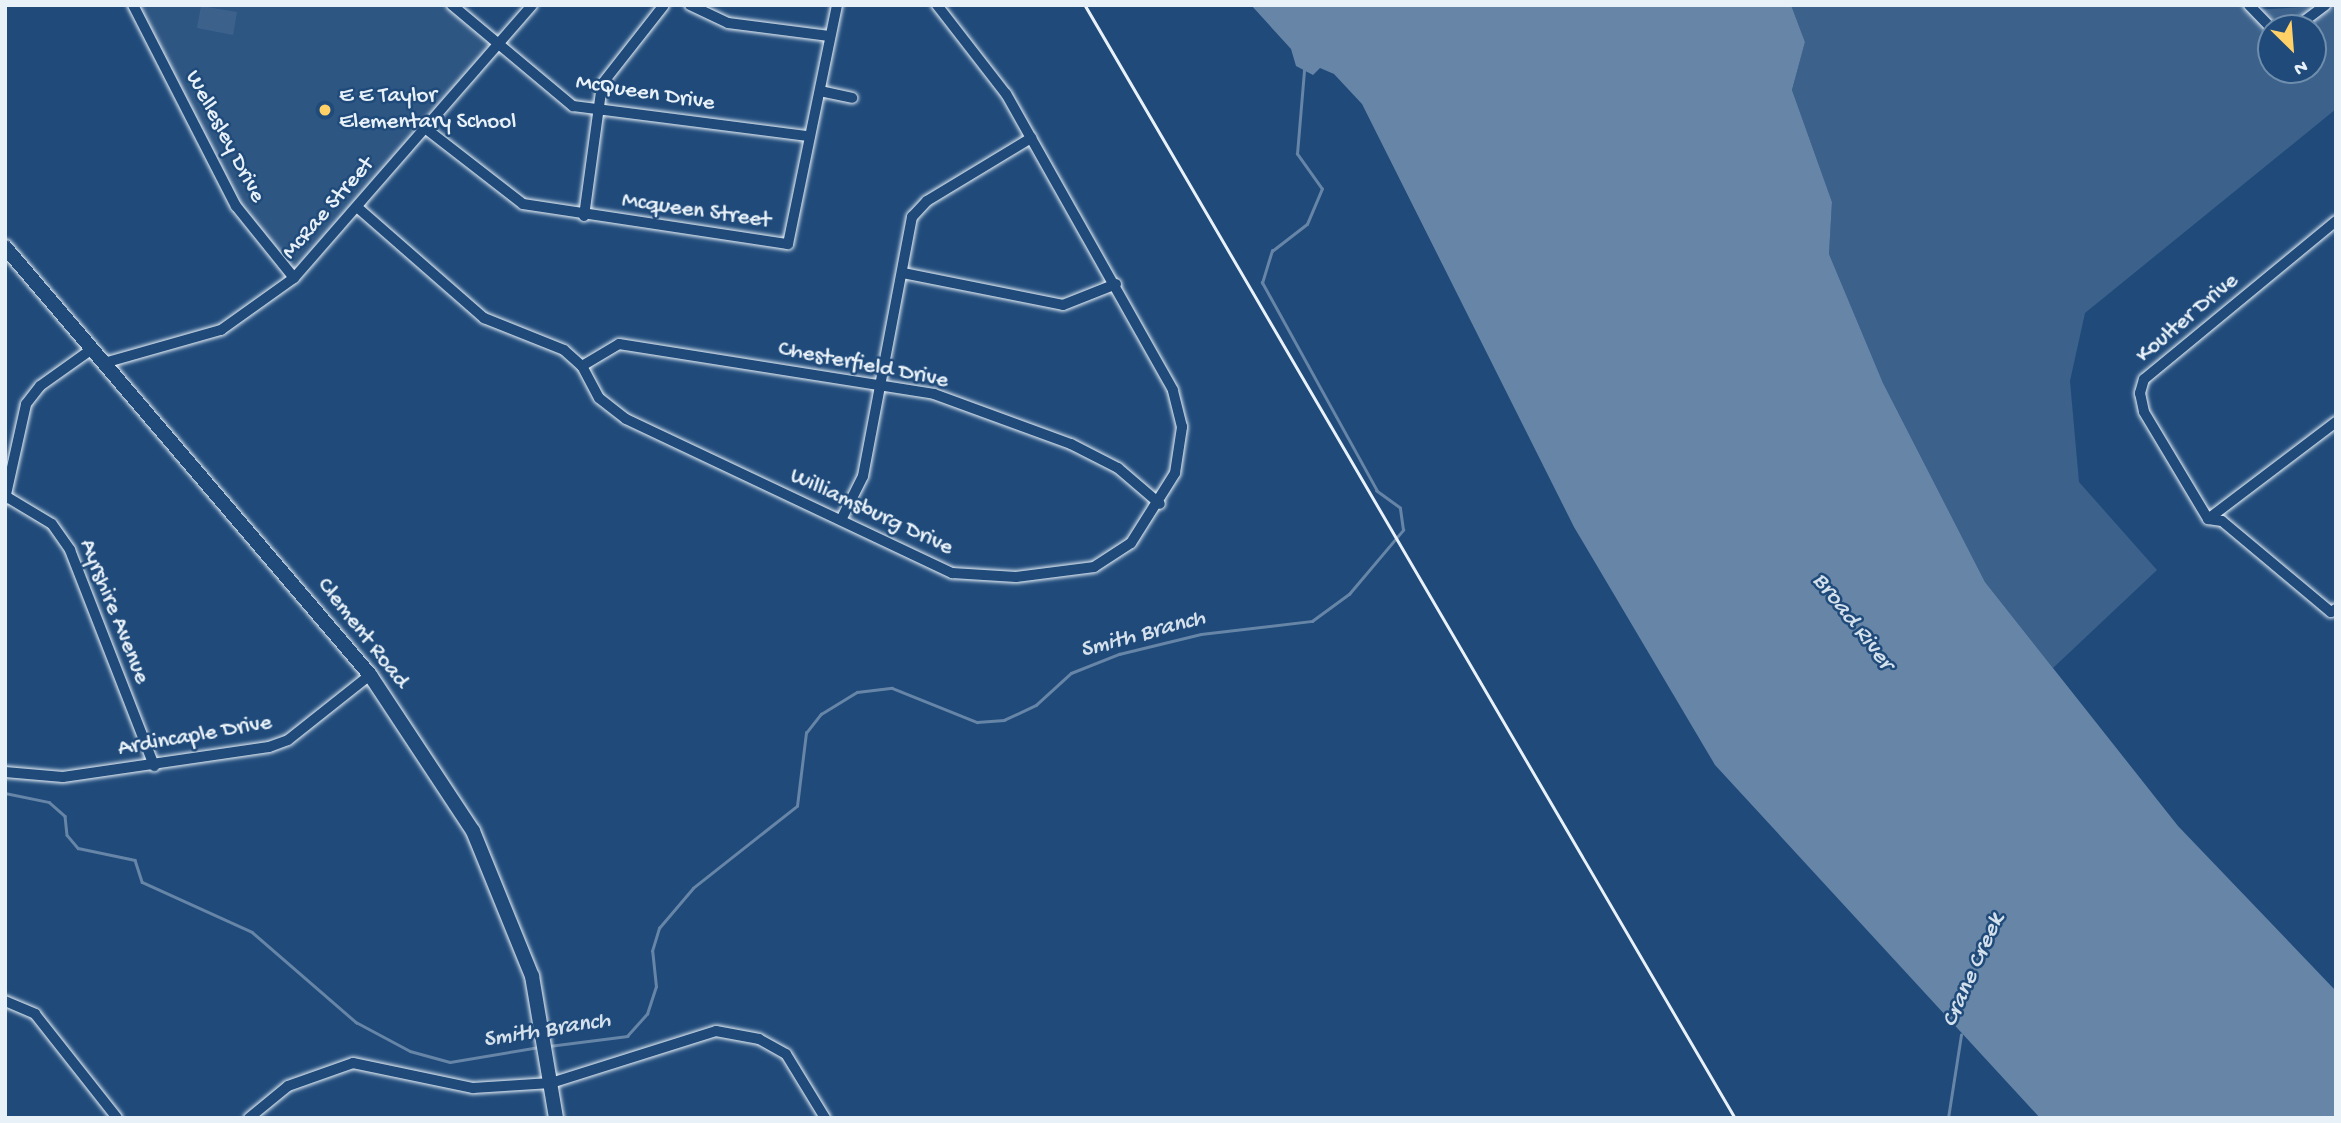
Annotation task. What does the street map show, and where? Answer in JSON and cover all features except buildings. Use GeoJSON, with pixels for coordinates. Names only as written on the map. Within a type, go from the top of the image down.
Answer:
{"type":"FeatureCollection","features":[{"type":"Feature","properties":{"kind":"street","name":"Wellesley Drive"},"geometry":{"type":"LineString","coordinates":[[133,5],[236,205],[294,278]]}},
{"type":"Feature","properties":{"kind":"street","name":"McQueen Drive"},"geometry":{"type":"LineString","coordinates":[[452,5],[556,97],[600,110],[808,136]]}},
{"type":"Feature","properties":{"kind":"street","name":"McRae Street"},"geometry":{"type":"LineString","coordinates":[[104,363],[221,330],[294,278],[531,5]]}},
{"type":"Feature","properties":{"kind":"street"},"geometry":{"type":"LineString","coordinates":[[584,216],[600,110],[611,68],[664,5]]}},
{"type":"Feature","properties":{"kind":"street"},"geometry":{"type":"LineString","coordinates":[[690,5],[728,23],[829,36]]}},
{"type":"Feature","properties":{"kind":"street","name":"Mcqueen Street"},"geometry":{"type":"LineString","coordinates":[[425,128],[508,195],[584,216],[788,244],[837,5]]}},
{"type":"Feature","properties":{"kind":"street","name":"Williamsburg Drive"},"geometry":{"type":"LineString","coordinates":[[356,207],[484,318],[564,350],[582,366],[599,398],[626,419],[952,573],[1016,577],[1094,567],[1131,543],[1160,504],[1175,473],[1182,427],[1173,390],[1116,284],[1031,138],[937,5]]}},
{"type":"Feature","properties":{"kind":"street"},"geometry":{"type":"LineString","coordinates":[[820,91],[852,98]]}},
{"type":"Feature","properties":{"kind":"street"},"geometry":{"type":"LineString","coordinates":[[841,520],[863,476],[912,217],[927,201],[1031,138]]}},
{"type":"Feature","properties":{"kind":"street","name":"Koulter Drive"},"geometry":{"type":"LineString","coordinates":[[2208,519],[2144,412],[2144,379],[2336,221]]}},
{"type":"Feature","properties":{"kind":"street","name":"Clement Road"},"geometry":{"type":"LineString","coordinates":[[5,247],[370,675],[473,831],[532,976],[556,1118]]}},
{"type":"Feature","properties":{"kind":"street"},"geometry":{"type":"LineString","coordinates":[[903,273],[1063,305],[1116,284]]}},
{"type":"Feature","properties":{"kind":"street","name":"Chesterfield Drive"},"geometry":{"type":"LineString","coordinates":[[582,366],[619,344],[934,394],[1071,444],[1118,468],[1160,504]]}},
{"type":"Feature","properties":{"kind":"street"},"geometry":{"type":"LineString","coordinates":[[6,498],[26,404],[40,386],[92,349]]}},
{"type":"Feature","properties":{"kind":"street"},"geometry":{"type":"LineString","coordinates":[[2208,519],[2336,422]]}},
{"type":"Feature","properties":{"kind":"street","name":"Ayrshire Avenue"},"geometry":{"type":"LineString","coordinates":[[6,498],[52,524],[70,550],[154,766]]}},
{"type":"Feature","properties":{"kind":"street"},"geometry":{"type":"LineString","coordinates":[[2208,519],[2222,521],[2333,610]]}},
{"type":"Feature","properties":{"kind":"street","name":"Ardincaple Drive"},"geometry":{"type":"LineString","coordinates":[[5,772],[30,778],[154,766],[288,740],[370,675]]}},
{"type":"Feature","properties":{"kind":"street"},"geometry":{"type":"LineString","coordinates":[[5,1001],[35,1014],[117,1118]]}},
{"type":"Feature","properties":{"kind":"street"},"geometry":{"type":"LineString","coordinates":[[249,1118],[288,1086],[353,1063],[473,1088],[551,1083],[716,1031],[759,1039],[786,1054],[825,1118]]}},
{"type":"Feature","properties":{"kind":"shaded area"},"geometry":{"type":"Polygon","coordinates":[[[133,5],[452,5],[496,46],[294,278],[236,206],[133,5]]]}},
{"type":"Feature","properties":{"kind":"shaded area"},"geometry":{"type":"Polygon","coordinates":[[[1791,5],[2249,5],[2254,10],[2336,5],[2336,109],[2085,313],[2070,381],[2079,482],[2157,570],[2053,668],[1985,582],[1883,383],[1829,254],[1832,202],[1792,90],[1805,42],[1791,5]]]}},
{"type":"Feature","properties":{"kind":"shaded area"},"geometry":{"type":"Polygon","coordinates":[[[201,6],[237,12],[233,35],[197,28],[201,6]]]}},
{"type":"Feature","properties":{"kind":"water","name":"Broad River"},"geometry":{"type":"Polygon","coordinates":[[[1251,5],[1791,5],[1805,42],[1792,90],[1832,202],[1829,254],[1883,383],[1985,582],[2178,826],[2336,991],[2336,1118],[2040,1118],[1715,765],[1574,527],[1362,104],[1334,74],[1320,68],[1313,75],[1296,66],[1291,49],[1251,5]]]}},
{"type":"Feature","properties":{"kind":"waterway","name":"Smith Branch"},"geometry":{"type":"LineString","coordinates":[[549,1046],[627,1036],[647,1014],[656,987],[652,951],[659,928],[693,888],[797,806],[806,733],[821,714],[857,692],[892,688],[977,722],[1004,720],[1036,705],[1071,673],[1119,654],[1201,634],[1312,621],[1349,594],[1403,530],[1400,508],[1377,491],[1262,283],[1272,251],[1307,224],[1322,189],[1297,154],[1304,70]]}},
{"type":"Feature","properties":{"kind":"waterway","name":"Smith Branch"},"geometry":{"type":"LineString","coordinates":[[5,793],[49,802],[65,816],[67,835],[78,848],[135,860],[142,882],[252,932],[356,1022],[410,1051],[450,1062],[539,1047]]}},
{"type":"Feature","properties":{"kind":"waterway","name":"Crane Creek"},"geometry":{"type":"LineString","coordinates":[[1948,1118],[1961,1035]]}},
{"type":"Feature","properties":{"kind":"railway"},"geometry":{"type":"LineString","coordinates":[[1085,5],[1735,1118]]}},
{"type":"Feature","properties":{"kind":"place","name":"E E Taylor Elementary School"},"geometry":{"type":"Point","coordinates":[325,110]}}]}
